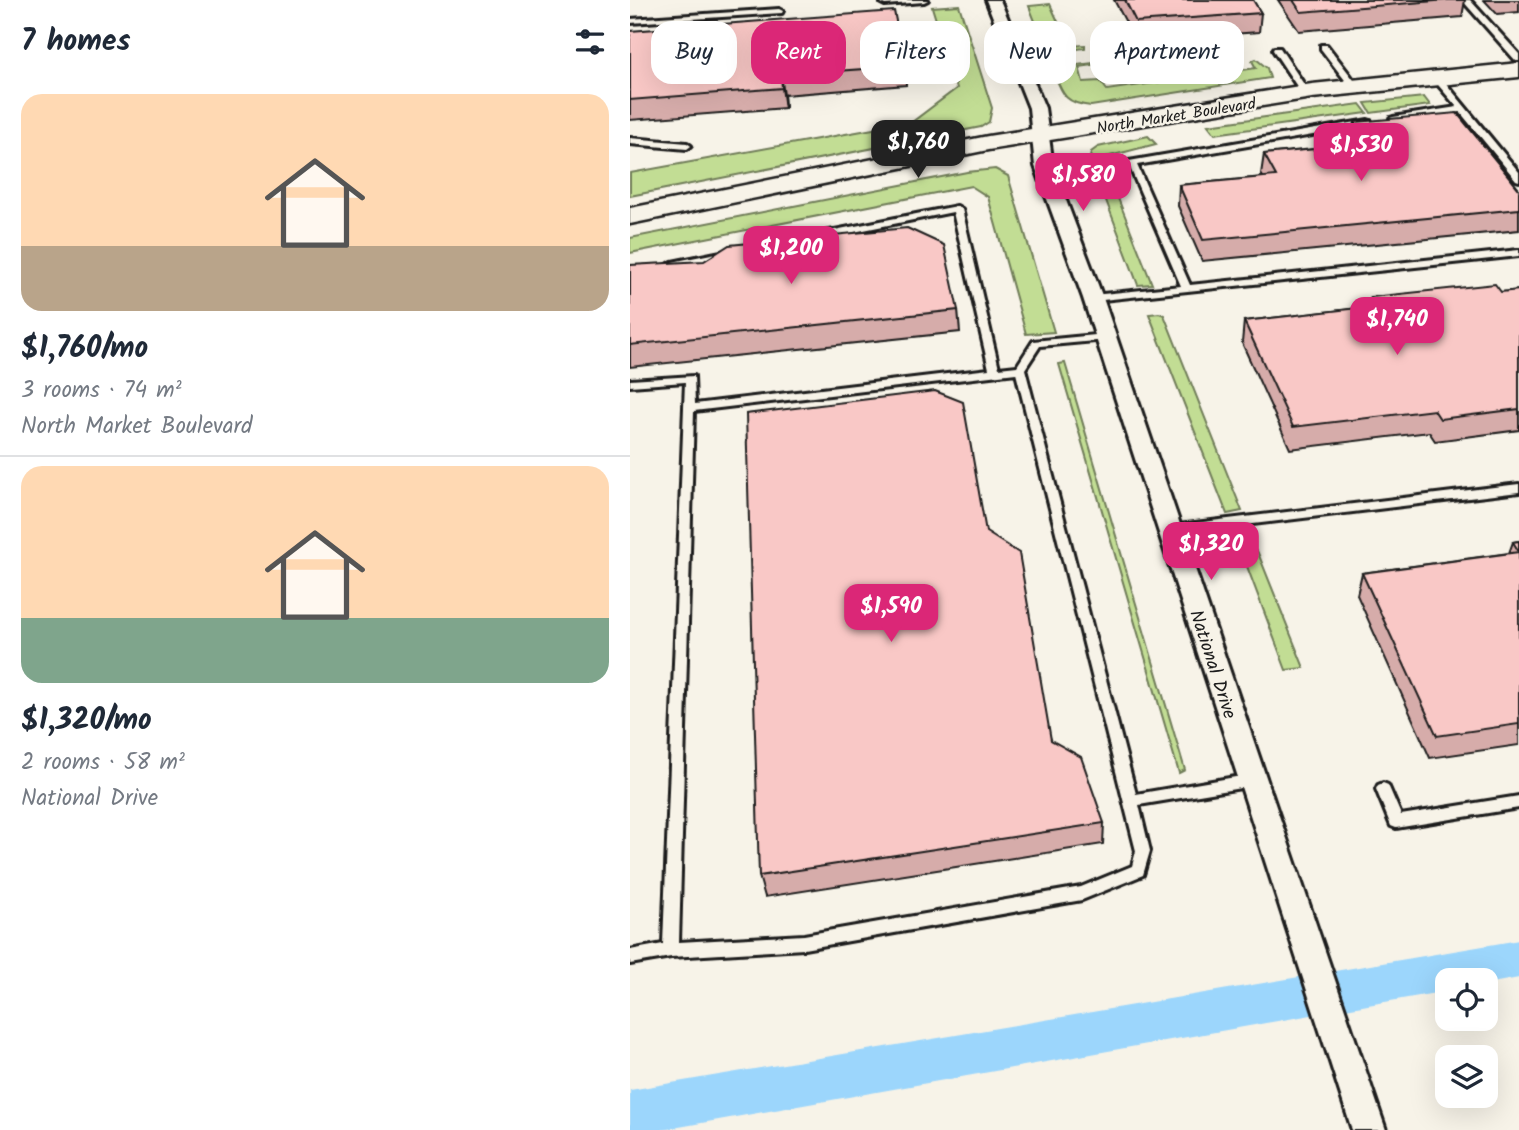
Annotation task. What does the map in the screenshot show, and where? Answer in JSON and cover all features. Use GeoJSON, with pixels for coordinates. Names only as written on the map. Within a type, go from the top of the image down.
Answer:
{"type":"FeatureCollection","features":[{"type":"Feature","properties":{"kind":"main road","name":"North Market Boulevard"},"geometry":{"type":"LineString","coordinates":[[630,216],[988,143],[1305,92],[1519,70]]}},
{"type":"Feature","properties":{"kind":"street","name":"National Drive"},"geometry":{"type":"LineString","coordinates":[[993,0],[1037,108],[1044,166],[1093,298],[1367,1125]]}},
{"type":"Feature","properties":{"kind":"lane"},"geometry":{"type":"LineString","coordinates":[[753,0],[754,12]]}},
{"type":"Feature","properties":{"kind":"lane"},"geometry":{"type":"LineString","coordinates":[[885,3],[924,0]]}},
{"type":"Feature","properties":{"kind":"lane"},"geometry":{"type":"LineString","coordinates":[[1466,0],[1519,59]]}},
{"type":"Feature","properties":{"kind":"lane"},"geometry":{"type":"LineString","coordinates":[[630,21],[692,13],[779,10]]}},
{"type":"Feature","properties":{"kind":"lane"},"geometry":{"type":"LineString","coordinates":[[1324,47],[1354,86]]}},
{"type":"Feature","properties":{"kind":"lane"},"geometry":{"type":"LineString","coordinates":[[1277,50],[1305,92]]}},
{"type":"Feature","properties":{"kind":"lane"},"geometry":{"type":"LineString","coordinates":[[1436,77],[1519,178]]}},
{"type":"Feature","properties":{"kind":"lane"},"geometry":{"type":"LineString","coordinates":[[1187,288],[1132,163],[1462,109]]}},
{"type":"Feature","properties":{"kind":"lane"},"geometry":{"type":"LineString","coordinates":[[630,141],[687,146]]}},
{"type":"Feature","properties":{"kind":"lane"},"geometry":{"type":"LineString","coordinates":[[786,243],[957,209],[995,372]]}},
{"type":"Feature","properties":{"kind":"lane"},"geometry":{"type":"LineString","coordinates":[[656,268],[734,253]]}},
{"type":"Feature","properties":{"kind":"lane"},"geometry":{"type":"LineString","coordinates":[[1093,298],[1519,253]]}},
{"type":"Feature","properties":{"kind":"lane"},"geometry":{"type":"LineString","coordinates":[[630,957],[671,950],[804,942],[1082,893],[1138,870],[1143,851],[1020,369],[1037,344],[1106,337]]}},
{"type":"Feature","properties":{"kind":"lane"},"geometry":{"type":"LineString","coordinates":[[689,408],[1020,369]]}},
{"type":"Feature","properties":{"kind":"lane"},"geometry":{"type":"LineString","coordinates":[[630,383],[690,378],[671,950]]}},
{"type":"Feature","properties":{"kind":"lane"},"geometry":{"type":"LineString","coordinates":[[1170,530],[1519,488]]}},
{"type":"Feature","properties":{"kind":"lane"},"geometry":{"type":"LineString","coordinates":[[1130,801],[1253,780]]}},
{"type":"Feature","properties":{"kind":"lane"},"geometry":{"type":"LineString","coordinates":[[1383,789],[1396,822],[1519,802]]}},
{"type":"Feature","properties":{"kind":"green space"},"geometry":{"type":"Polygon","coordinates":[[[1050,4],[1058,21],[1035,21],[1029,6],[1050,4]]]}},
{"type":"Feature","properties":{"kind":"green space"},"geometry":{"type":"Polygon","coordinates":[[[959,5],[964,21],[936,21],[932,7],[959,5]]]}},
{"type":"Feature","properties":{"kind":"green space"},"geometry":{"type":"Polygon","coordinates":[[[970,39],[992,108],[989,122],[981,127],[630,196],[630,173],[912,122],[957,88],[956,84],[970,84],[970,39]]]}},
{"type":"Feature","properties":{"kind":"green space"},"geometry":{"type":"Polygon","coordinates":[[[1256,59],[1267,68],[1270,78],[1244,82],[1244,70],[1256,68],[1252,61],[1256,59]]]}},
{"type":"Feature","properties":{"kind":"green space"},"geometry":{"type":"Polygon","coordinates":[[[1090,63],[1079,67],[1083,82],[1102,84],[1107,90],[1148,84],[1232,84],[1091,106],[1069,99],[1059,84],[1076,84],[1076,65],[1090,63]]]}},
{"type":"Feature","properties":{"kind":"green space"},"geometry":{"type":"Polygon","coordinates":[[[1424,97],[1430,105],[1371,113],[1365,103],[1424,97]]]}},
{"type":"Feature","properties":{"kind":"green space"},"geometry":{"type":"Polygon","coordinates":[[[1360,104],[1367,113],[1215,134],[1208,125],[1360,104]]]}},
{"type":"Feature","properties":{"kind":"green space"},"geometry":{"type":"Polygon","coordinates":[[[1148,136],[1156,144],[1102,158],[1152,284],[1138,285],[1090,158],[1091,152],[1098,147],[1148,136]]]}},
{"type":"Feature","properties":{"kind":"green space"},"geometry":{"type":"Polygon","coordinates":[[[995,169],[1008,176],[1054,332],[1026,334],[988,197],[971,186],[630,253],[630,238],[967,172],[995,169]]]}},
{"type":"Feature","properties":{"kind":"green space"},"geometry":{"type":"Polygon","coordinates":[[[1149,314],[1164,315],[1242,511],[1227,514],[1149,314]]]}},
{"type":"Feature","properties":{"kind":"green space"},"geometry":{"type":"Polygon","coordinates":[[[1065,363],[1185,770],[1179,773],[1059,364],[1065,363]]]}},
{"type":"Feature","properties":{"kind":"green space"},"geometry":{"type":"Polygon","coordinates":[[[1257,551],[1304,668],[1286,670],[1242,553],[1257,551]]]}},
{"type":"Feature","properties":{"kind":"building"},"geometry":{"type":"Polygon","coordinates":[[[1125,0],[1253,0],[1261,13],[1150,21],[1136,21],[1125,0]]]}},
{"type":"Feature","properties":{"kind":"building"},"geometry":{"type":"Polygon","coordinates":[[[1293,0],[1448,0],[1301,12],[1293,0]]]}},
{"type":"Feature","properties":{"kind":"building"},"geometry":{"type":"Polygon","coordinates":[[[894,11],[896,21],[860,21],[860,69],[846,70],[846,21],[762,21],[894,11]]]}},
{"type":"Feature","properties":{"kind":"building"},"geometry":{"type":"Polygon","coordinates":[[[751,22],[751,84],[782,84],[782,88],[630,100],[630,31],[651,29],[651,84],[737,84],[737,23],[751,22]]]}},
{"type":"Feature","properties":{"kind":"building"},"geometry":{"type":"Polygon","coordinates":[[[1457,113],[1519,189],[1519,209],[1203,240],[1179,185],[1276,176],[1264,154],[1369,144],[1355,122],[1457,113]]]}},
{"type":"Feature","properties":{"kind":"building"},"geometry":{"type":"Polygon","coordinates":[[[907,228],[944,245],[958,310],[630,345],[630,265],[704,261],[729,245],[907,228]]]}},
{"type":"Feature","properties":{"kind":"building"},"geometry":{"type":"Polygon","coordinates":[[[1495,284],[1501,292],[1519,290],[1519,409],[1440,419],[1434,410],[1293,427],[1244,321],[1376,306],[1371,297],[1495,284]]]}},
{"type":"Feature","properties":{"kind":"building"},"geometry":{"type":"Polygon","coordinates":[[[935,391],[963,402],[986,532],[1019,553],[1051,740],[1081,757],[1104,823],[759,876],[746,414],[935,391]]]}},
{"type":"Feature","properties":{"kind":"building"},"geometry":{"type":"Polygon","coordinates":[[[1519,541],[1519,552],[1513,542],[1519,541]]]}},
{"type":"Feature","properties":{"kind":"building"},"geometry":{"type":"Polygon","coordinates":[[[1519,552],[1519,724],[1437,736],[1362,573],[1519,552]]]}},
{"type":"Feature","properties":{"kind":"waterway"},"geometry":{"type":"LineString","coordinates":[[630,1113],[1519,959]]}}]}
